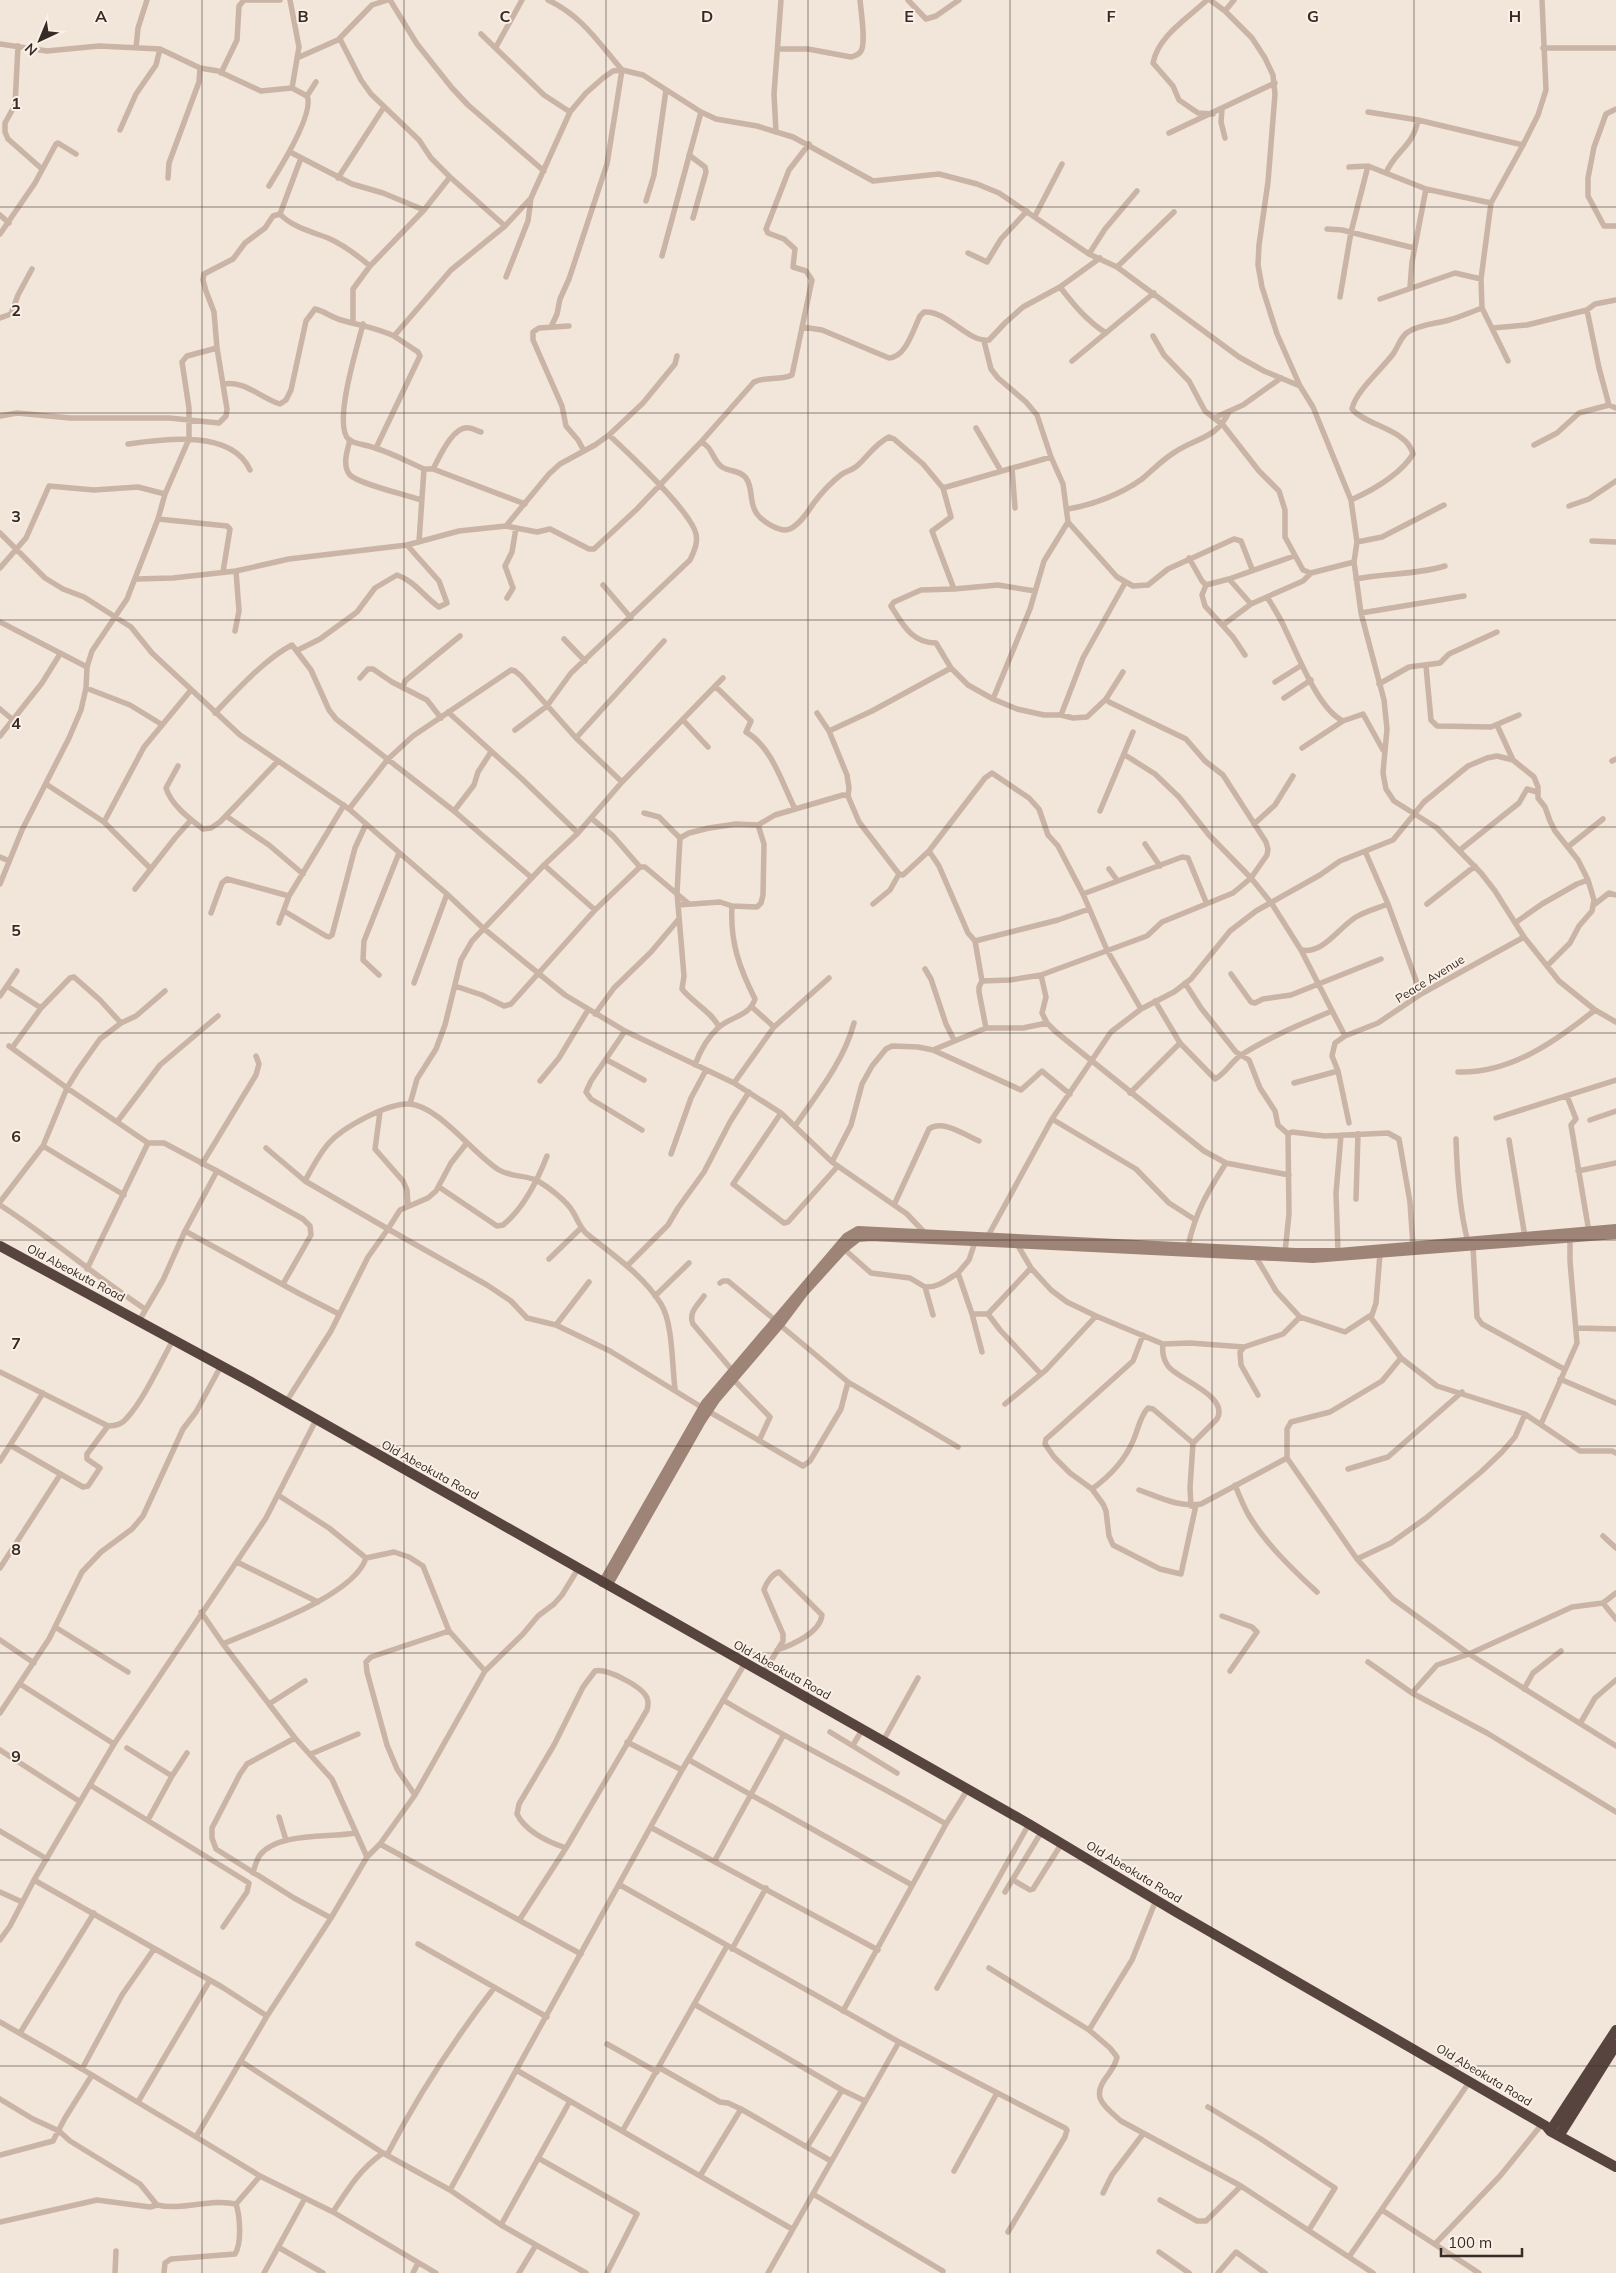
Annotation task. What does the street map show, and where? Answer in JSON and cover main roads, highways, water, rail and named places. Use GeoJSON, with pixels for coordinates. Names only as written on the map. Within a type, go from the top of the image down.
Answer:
{"type":"FeatureCollection","features":[{"type":"Feature","properties":{"kind":"highway","name":"Old Abeokuta Road"},"geometry":{"type":"LineString","coordinates":[[0,1246],[286,1402],[968,1789],[1616,2167]]}},
{"type":"Feature","properties":{"kind":"highway"},"geometry":{"type":"LineString","coordinates":[[1554,2130],[1616,2030]]}},
{"type":"Feature","properties":{"kind":"highway"},"geometry":{"type":"LineString","coordinates":[[1554,2130],[1568,2122],[1616,2045]]}},
{"type":"Feature","properties":{"kind":"highway","name":"Old Abeokuta Road"},"geometry":{"type":"LineString","coordinates":[[1554,2130],[1616,2160]]}}]}
